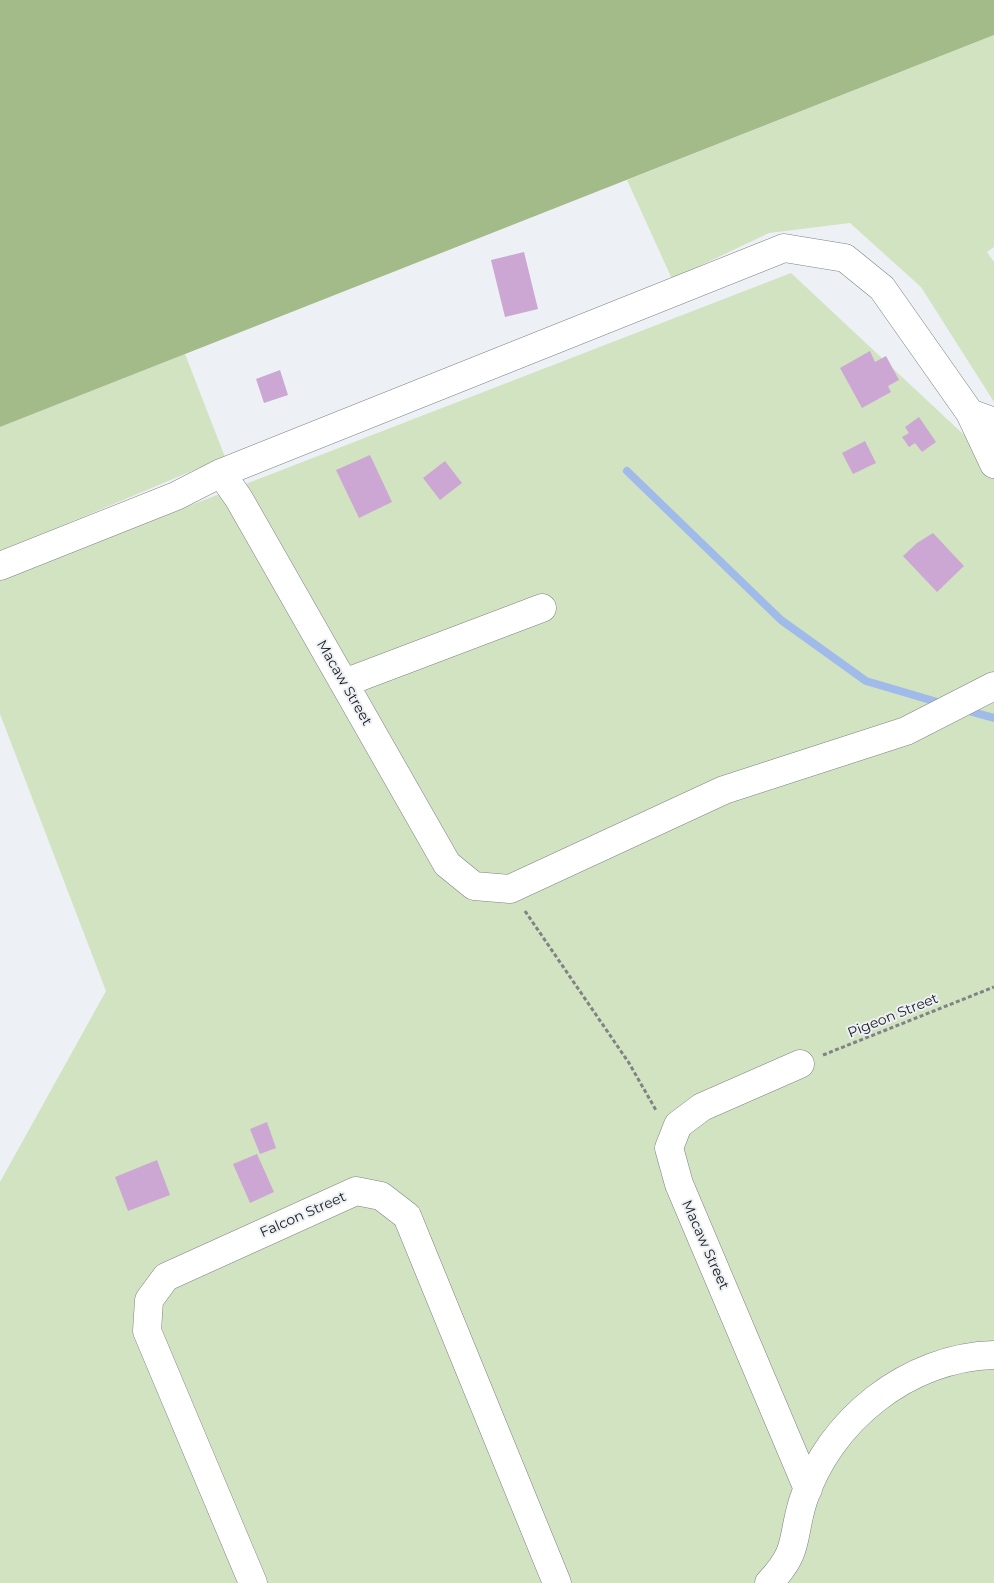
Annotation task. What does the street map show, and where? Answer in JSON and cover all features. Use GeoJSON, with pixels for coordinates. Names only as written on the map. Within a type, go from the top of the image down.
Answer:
{"type":"FeatureCollection","features":[{"type":"Feature","properties":{"kind":"street"},"geometry":{"type":"LineString","coordinates":[[0,566],[176,496],[221,473],[784,248],[845,258],[882,288],[982,418],[994,464]]}},
{"type":"Feature","properties":{"kind":"street","name":"Macaw Street"},"geometry":{"type":"LineString","coordinates":[[221,473],[239,499],[447,864],[474,886],[510,889]]}},
{"type":"Feature","properties":{"kind":"street"},"geometry":{"type":"LineString","coordinates":[[344,683],[542,608]]}},
{"type":"Feature","properties":{"kind":"street"},"geometry":{"type":"LineString","coordinates":[[510,889],[724,790],[906,731],[994,686]]}},
{"type":"Feature","properties":{"kind":"street"},"geometry":{"type":"LineString","coordinates":[[673,1139],[678,1125],[702,1107],[800,1064]]}},
{"type":"Feature","properties":{"kind":"street","name":"Macaw Street"},"geometry":{"type":"LineString","coordinates":[[673,1139],[669,1148],[679,1184],[808,1489]]}},
{"type":"Feature","properties":{"kind":"street","name":"Falcon Street"},"geometry":{"type":"LineString","coordinates":[[253,1583],[147,1331],[149,1300],[166,1277],[356,1190],[381,1196],[408,1216],[558,1583]]}},
{"type":"Feature","properties":{"kind":"street"},"geometry":{"type":"LineString","coordinates":[[784,1577],[795,1544],[803,1501],[817,1467],[832,1443],[855,1415],[882,1394],[941,1364],[968,1355],[994,1355]]}},
{"type":"Feature","properties":{"kind":"path"},"geometry":{"type":"LineString","coordinates":[[510,889],[629,1063],[673,1139]]}},
{"type":"Feature","properties":{"kind":"path","name":"Pigeon Street"},"geometry":{"type":"LineString","coordinates":[[800,1064],[994,988]]}},
{"type":"Feature","properties":{"kind":"green space"},"geometry":{"type":"Polygon","coordinates":[[[0,0],[994,0],[994,35],[0,427],[0,0]]]}},
{"type":"Feature","properties":{"kind":"green space"},"geometry":{"type":"Polygon","coordinates":[[[994,35],[994,247],[987,252],[994,262],[994,402],[921,287],[850,223],[769,233],[672,279],[627,180],[994,35]]]}},
{"type":"Feature","properties":{"kind":"green space"},"geometry":{"type":"Polygon","coordinates":[[[791,273],[994,463],[994,1583],[0,1583],[0,1182],[106,991],[0,714],[0,579],[791,273]]]}},
{"type":"Feature","properties":{"kind":"green space"},"geometry":{"type":"Polygon","coordinates":[[[185,354],[225,457],[0,552],[0,427],[185,354]]]}},
{"type":"Feature","properties":{"kind":"building"},"geometry":{"type":"Polygon","coordinates":[[[524,252],[538,309],[505,317],[491,260],[524,252]]]}},
{"type":"Feature","properties":{"kind":"building"},"geometry":{"type":"Polygon","coordinates":[[[870,351],[875,362],[886,356],[899,380],[888,386],[891,392],[862,408],[840,368],[870,351]]]}},
{"type":"Feature","properties":{"kind":"building"},"geometry":{"type":"Polygon","coordinates":[[[280,370],[288,395],[264,403],[256,379],[280,370]]]}},
{"type":"Feature","properties":{"kind":"building"},"geometry":{"type":"Polygon","coordinates":[[[919,417],[936,442],[922,452],[915,443],[909,447],[902,437],[909,433],[905,427],[919,417]]]}},
{"type":"Feature","properties":{"kind":"building"},"geometry":{"type":"Polygon","coordinates":[[[865,441],[876,463],[853,474],[842,453],[865,441]]]}},
{"type":"Feature","properties":{"kind":"building"},"geometry":{"type":"Polygon","coordinates":[[[370,455],[392,502],[359,518],[336,470],[370,455]]]}},
{"type":"Feature","properties":{"kind":"building"},"geometry":{"type":"Polygon","coordinates":[[[445,461],[462,483],[440,500],[423,478],[445,461]]]}},
{"type":"Feature","properties":{"kind":"building"},"geometry":{"type":"Polygon","coordinates":[[[933,533],[964,566],[937,592],[903,556],[917,543],[933,533]]]}},
{"type":"Feature","properties":{"kind":"building"},"geometry":{"type":"Polygon","coordinates":[[[267,1122],[276,1148],[260,1154],[250,1129],[267,1122]]]}},
{"type":"Feature","properties":{"kind":"building"},"geometry":{"type":"Polygon","coordinates":[[[257,1154],[274,1192],[250,1203],[233,1164],[257,1154]]]}},
{"type":"Feature","properties":{"kind":"building"},"geometry":{"type":"Polygon","coordinates":[[[157,1160],[170,1195],[128,1211],[115,1177],[157,1160]]]}},
{"type":"Feature","properties":{"kind":"waterway"},"geometry":{"type":"LineString","coordinates":[[627,471],[781,620],[866,681],[944,704]]}},
{"type":"Feature","properties":{"kind":"waterway"},"geometry":{"type":"LineString","coordinates":[[965,710],[994,718]]}}]}
